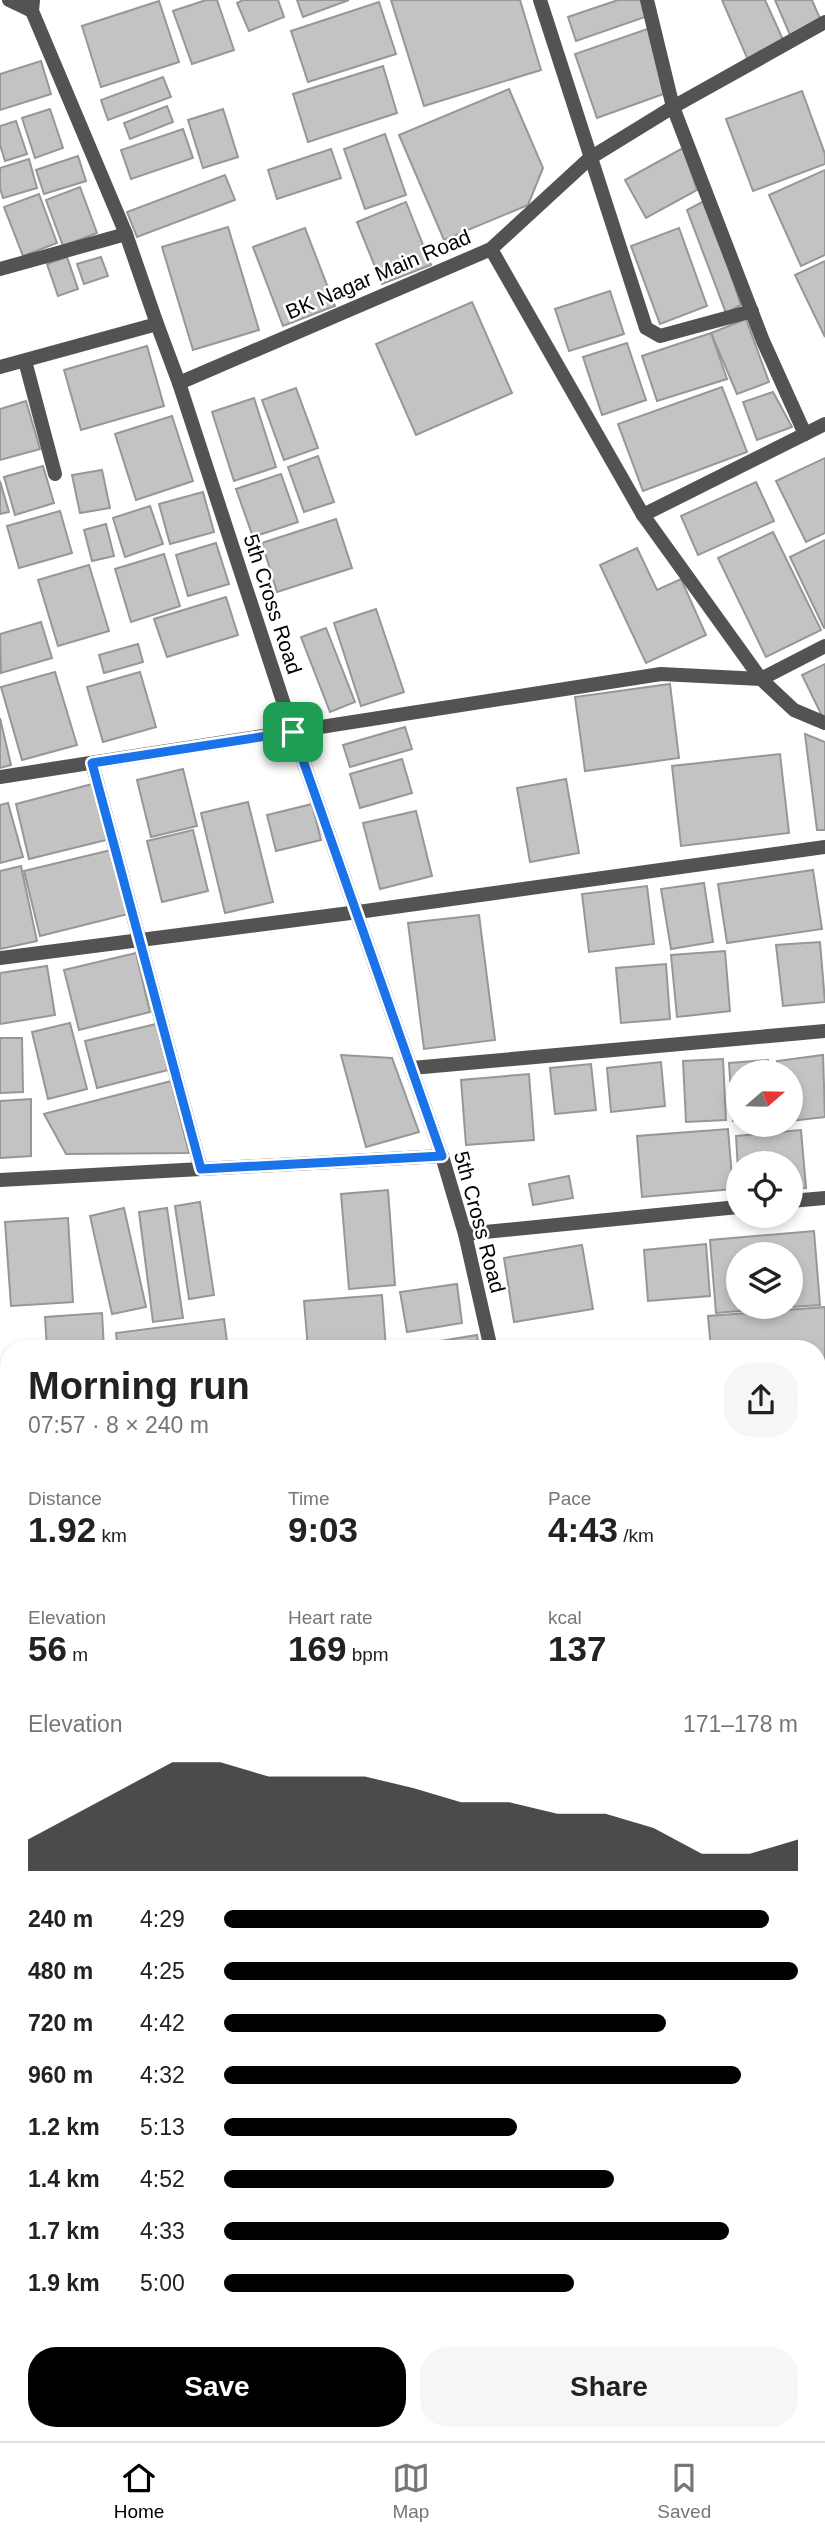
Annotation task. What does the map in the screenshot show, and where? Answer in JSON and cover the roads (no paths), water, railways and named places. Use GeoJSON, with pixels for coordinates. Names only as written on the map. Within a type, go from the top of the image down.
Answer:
{"type":"FeatureCollection","features":[{"type":"Feature","properties":{"kind":"street"},"geometry":{"type":"LineString","coordinates":[[9,0],[32,6]]}},
{"type":"Feature","properties":{"kind":"street"},"geometry":{"type":"LineString","coordinates":[[540,0],[646,328],[660,336],[752,311]]}},
{"type":"Feature","properties":{"kind":"street"},"geometry":{"type":"LineString","coordinates":[[647,0],[673,107],[752,311],[805,435]]}},
{"type":"Feature","properties":{"kind":"street","name":"5th Cross Road"},"geometry":{"type":"LineString","coordinates":[[32,6],[126,234],[179,383],[293,732],[442,1156],[465,1234],[489,1340]]}},
{"type":"Feature","properties":{"kind":"street","name":"BK Nagar Main Road"},"geometry":{"type":"LineString","coordinates":[[179,383],[491,248],[590,158],[673,107],[825,22]]}},
{"type":"Feature","properties":{"kind":"street"},"geometry":{"type":"LineString","coordinates":[[0,269],[126,234]]}},
{"type":"Feature","properties":{"kind":"street"},"geometry":{"type":"LineString","coordinates":[[491,248],[643,515],[761,679],[794,710],[825,723]]}},
{"type":"Feature","properties":{"kind":"street"},"geometry":{"type":"LineString","coordinates":[[0,367],[157,324]]}},
{"type":"Feature","properties":{"kind":"street"},"geometry":{"type":"LineString","coordinates":[[25,360],[55,474]]}},
{"type":"Feature","properties":{"kind":"street"},"geometry":{"type":"LineString","coordinates":[[643,515],[825,424]]}},
{"type":"Feature","properties":{"kind":"street"},"geometry":{"type":"LineString","coordinates":[[0,777],[661,674],[761,679],[825,646]]}},
{"type":"Feature","properties":{"kind":"street"},"geometry":{"type":"LineString","coordinates":[[92,763],[201,1169]]}},
{"type":"Feature","properties":{"kind":"street"},"geometry":{"type":"LineString","coordinates":[[0,958],[358,912],[825,847]]}},
{"type":"Feature","properties":{"kind":"street"},"geometry":{"type":"LineString","coordinates":[[412,1068],[825,1031]]}},
{"type":"Feature","properties":{"kind":"street"},"geometry":{"type":"LineString","coordinates":[[0,1180],[442,1156]]}},
{"type":"Feature","properties":{"kind":"street"},"geometry":{"type":"LineString","coordinates":[[803,1200],[825,1198]]}},
{"type":"Feature","properties":{"kind":"street"},"geometry":{"type":"LineString","coordinates":[[465,1234],[726,1208]]}}]}
